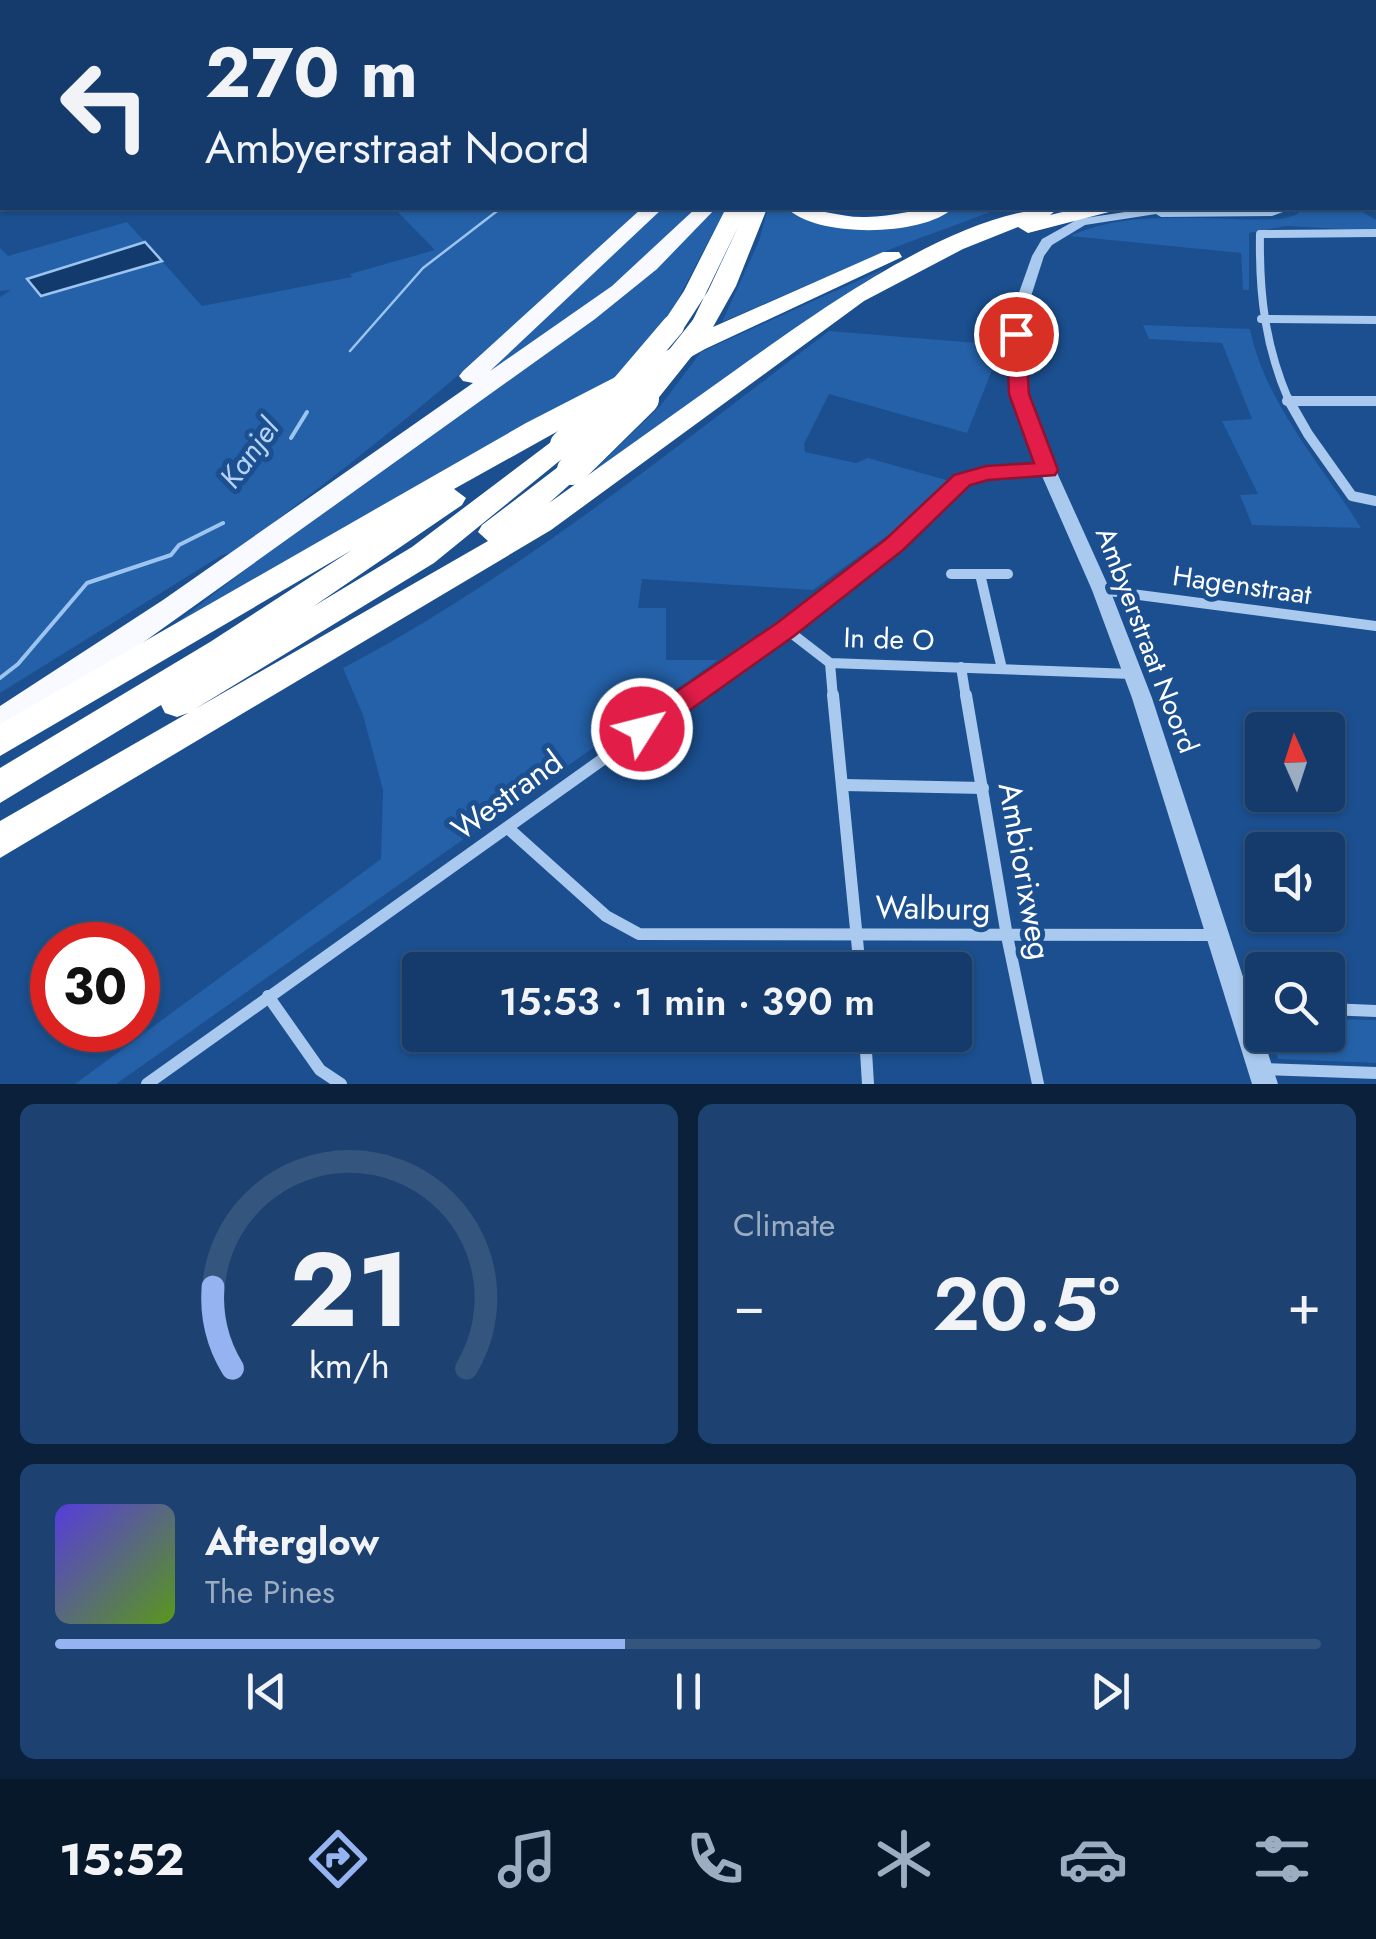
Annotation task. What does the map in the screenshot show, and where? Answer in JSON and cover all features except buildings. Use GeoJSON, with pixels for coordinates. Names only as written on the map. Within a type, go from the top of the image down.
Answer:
{"type":"FeatureCollection","features":[{"type":"Feature","properties":{"kind":"highway"},"geometry":{"type":"LineString","coordinates":[[353,479],[513,339],[651,210]]}},
{"type":"Feature","properties":{"kind":"highway"},"geometry":{"type":"LineString","coordinates":[[0,722],[149,626],[618,293],[676,242],[704,210]]}},
{"type":"Feature","properties":{"kind":"highway"},"geometry":{"type":"LineString","coordinates":[[390,609],[568,457],[673,326],[696,291],[735,210]]}},
{"type":"Feature","properties":{"kind":"highway"},"geometry":{"type":"LineString","coordinates":[[0,805],[368,590],[568,457],[641,403],[710,330],[755,210]]}},
{"type":"Feature","properties":{"kind":"highway"},"geometry":{"type":"LineString","coordinates":[[802,210],[829,220],[864,224],[902,220],[936,210]]}},
{"type":"Feature","properties":{"kind":"highway"},"geometry":{"type":"LineString","coordinates":[[0,741],[710,330],[1009,210]]}},
{"type":"Feature","properties":{"kind":"highway"},"geometry":{"type":"LineString","coordinates":[[0,841],[542,522],[839,306],[934,254],[1043,210]]}},
{"type":"Feature","properties":{"kind":"highway"},"geometry":{"type":"LineString","coordinates":[[934,254],[1095,210]]}},
{"type":"Feature","properties":{"kind":"highway"},"geometry":{"type":"LineString","coordinates":[[0,786],[222,651],[710,330]]}},
{"type":"Feature","properties":{"kind":"street","name":"Ambyerstraat Noord"},"geometry":{"type":"LineString","coordinates":[[1158,210],[1109,216],[1068,230],[1052,237],[1040,251],[1022,301],[1016,334],[1019,394],[1133,674],[1216,935],[1245,993]]}},
{"type":"Feature","properties":{"kind":"street"},"geometry":{"type":"LineString","coordinates":[[1068,230],[1137,215],[1280,210]]}},
{"type":"Feature","properties":{"kind":"street"},"geometry":{"type":"LineString","coordinates":[[1376,233],[1264,232],[1260,234],[1258,264],[1262,318],[1273,369],[1287,400],[1358,500],[1376,501]]}},
{"type":"Feature","properties":{"kind":"street"},"geometry":{"type":"LineString","coordinates":[[1262,318],[1376,320]]}},
{"type":"Feature","properties":{"kind":"street"},"geometry":{"type":"LineString","coordinates":[[1287,400],[1376,401]]}},
{"type":"Feature","properties":{"kind":"street","name":"Westrand"},"geometry":{"type":"LineString","coordinates":[[147,1084],[786,629],[894,544],[962,480],[986,473],[1047,470]]}},
{"type":"Feature","properties":{"kind":"street"},"geometry":{"type":"LineString","coordinates":[[951,574],[1008,574]]}},
{"type":"Feature","properties":{"kind":"street"},"geometry":{"type":"LineString","coordinates":[[980,574],[1002,669]]}},
{"type":"Feature","properties":{"kind":"street","name":"Hagenstraat"},"geometry":{"type":"LineString","coordinates":[[1101,590],[1376,626]]}},
{"type":"Feature","properties":{"kind":"street","name":"In de O"},"geometry":{"type":"LineString","coordinates":[[786,629],[830,663],[1133,674]]}},
{"type":"Feature","properties":{"kind":"street"},"geometry":{"type":"LineString","coordinates":[[830,663],[859,952]]}},
{"type":"Feature","properties":{"kind":"street","name":"Ambiorixweg"},"geometry":{"type":"LineString","coordinates":[[961,667],[1007,936],[1038,1084]]}},
{"type":"Feature","properties":{"kind":"street"},"geometry":{"type":"LineString","coordinates":[[844,785],[983,788]]}},
{"type":"Feature","properties":{"kind":"street","name":"Walburg"},"geometry":{"type":"LineString","coordinates":[[509,829],[606,916],[639,934],[1216,935]]}},
{"type":"Feature","properties":{"kind":"street"},"geometry":{"type":"LineString","coordinates":[[268,996],[320,1070],[341,1084]]}},
{"type":"Feature","properties":{"kind":"street"},"geometry":{"type":"LineString","coordinates":[[1345,1010],[1376,1011]]}},
{"type":"Feature","properties":{"kind":"street"},"geometry":{"type":"LineString","coordinates":[[866,1052],[868,1084]]}},
{"type":"Feature","properties":{"kind":"street"},"geometry":{"type":"LineString","coordinates":[[1263,1076],[1376,1073]]}},
{"type":"Feature","properties":{"kind":"shaded area"},"geometry":{"type":"Polygon","coordinates":[[[396,210],[639,210],[495,344],[287,512],[234,552],[222,555],[0,693],[0,297],[11,290],[0,291],[0,248],[8,256],[127,222],[145,242],[27,280],[41,296],[162,261],[202,306],[352,277],[350,274],[435,250],[396,210]]]}},
{"type":"Feature","properties":{"kind":"shaded area"},"geometry":{"type":"Polygon","coordinates":[[[657,210],[694,210],[626,278],[475,381],[657,210]]]}},
{"type":"Feature","properties":{"kind":"shaded area"},"geometry":{"type":"Polygon","coordinates":[[[707,210],[725,210],[667,320],[630,369],[148,645],[424,431],[672,251],[707,210]]]}},
{"type":"Feature","properties":{"kind":"shaded area"},"geometry":{"type":"Polygon","coordinates":[[[767,210],[796,210],[810,218],[920,219],[945,210],[996,210],[896,247],[722,322],[759,241],[767,210]]]}},
{"type":"Feature","properties":{"kind":"shaded area"},"geometry":{"type":"Polygon","coordinates":[[[1302,210],[1359,210],[1376,220],[1376,231],[1286,226],[1249,233],[1249,290],[1243,290],[1241,253],[1070,236],[1095,227],[1147,219],[1281,219],[1302,210]]]}},
{"type":"Feature","properties":{"kind":"shaded area"},"geometry":{"type":"Polygon","coordinates":[[[145,242],[162,261],[41,296],[27,279],[145,242]]]}},
{"type":"Feature","properties":{"kind":"shaded area"},"geometry":{"type":"Polygon","coordinates":[[[886,268],[580,484],[661,405],[701,352],[886,268]]]}},
{"type":"Feature","properties":{"kind":"shaded area"},"geometry":{"type":"Polygon","coordinates":[[[1143,325],[1250,329],[1257,356],[1281,408],[1361,528],[1252,525],[1240,495],[1258,494],[1222,421],[1252,419],[1222,343],[1149,339],[1143,325]]]}},
{"type":"Feature","properties":{"kind":"shaded area"},"geometry":{"type":"Polygon","coordinates":[[[829,331],[1002,345],[967,433],[829,394],[804,444],[805,452],[856,463],[868,458],[953,482],[935,501],[813,590],[642,579],[638,608],[666,608],[666,660],[718,660],[116,1084],[75,1084],[119,1052],[160,1052],[160,1022],[381,859],[383,790],[363,715],[343,668],[470,593],[652,466],[829,331]]]}},
{"type":"Feature","properties":{"kind":"shaded area"},"geometry":{"type":"Polygon","coordinates":[[[1345,1019],[1376,1020],[1376,1063],[1278,1059],[1276,1052],[1345,1052],[1345,1019]]]}},
{"type":"Feature","properties":{"kind":"waterway","name":"Kanjel"},"geometry":{"type":"LineString","coordinates":[[350,351],[423,268],[498,210]]}},
{"type":"Feature","properties":{"kind":"waterway","name":"Kanjel"},"geometry":{"type":"LineString","coordinates":[[291,438],[307,412]]}},
{"type":"Feature","properties":{"kind":"waterway","name":"Kanjel"},"geometry":{"type":"LineString","coordinates":[[0,678],[18,664],[87,583],[171,555],[179,545],[223,523]]}},
{"type":"Feature","properties":{"kind":"route"},"geometry":{"type":"LineString","coordinates":[[642,729],[786,629],[894,544],[962,480],[986,473],[1047,470],[1019,394],[1016,334]]}}]}
